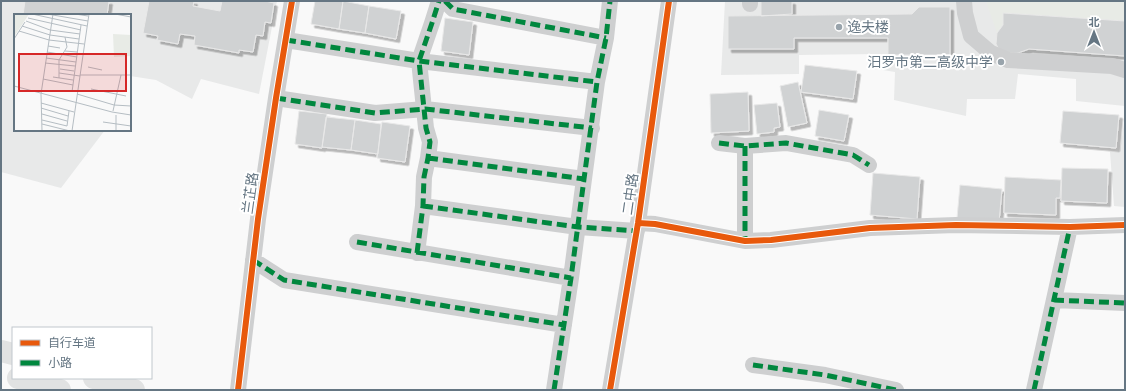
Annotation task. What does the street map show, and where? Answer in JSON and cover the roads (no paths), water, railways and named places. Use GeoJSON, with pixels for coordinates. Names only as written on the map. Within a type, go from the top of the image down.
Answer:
{"type":"FeatureCollection","features":[{"type":"Feature","properties":{"kind":"highway"},"geometry":{"type":"LineString","coordinates":[[1,351],[12,354]]}},
{"type":"Feature","properties":{"kind":"highway"},"geometry":{"type":"LineString","coordinates":[[1,373],[12,377]]}},
{"type":"Feature","properties":{"kind":"highway"},"geometry":{"type":"LineString","coordinates":[[22,379],[60,390]]}},
{"type":"Feature","properties":{"kind":"highway"},"geometry":{"type":"LineString","coordinates":[[97,379],[134,390]]}},
{"type":"Feature","properties":{"kind":"street","name":"兰芷路"},"geometry":{"type":"LineString","coordinates":[[238,390],[276,98],[292,1]]}},
{"type":"Feature","properties":{"kind":"street"},"geometry":{"type":"LineString","coordinates":[[417,252],[423,206],[424,177],[430,142],[426,128],[419,61],[439,1]]}},
{"type":"Feature","properties":{"kind":"street"},"geometry":{"type":"LineString","coordinates":[[445,1],[453,9],[606,38]]}},
{"type":"Feature","properties":{"kind":"street"},"geometry":{"type":"LineString","coordinates":[[554,390],[572,278],[597,82],[606,38],[610,1]]}},
{"type":"Feature","properties":{"kind":"street","name":"二中路"},"geometry":{"type":"LineString","coordinates":[[610,390],[637,227],[669,1]]}},
{"type":"Feature","properties":{"kind":"street"},"geometry":{"type":"LineString","coordinates":[[964,1],[965,13],[971,36],[991,53],[1008,60],[1112,66],[1125,70]]}},
{"type":"Feature","properties":{"kind":"street"},"geometry":{"type":"LineString","coordinates":[[286,40],[419,61],[597,82]]}},
{"type":"Feature","properties":{"kind":"street"},"geometry":{"type":"LineString","coordinates":[[276,98],[375,113],[424,109],[592,128]]}},
{"type":"Feature","properties":{"kind":"street"},"geometry":{"type":"LineString","coordinates":[[719,143],[745,146],[786,143],[854,155],[869,165]]}},
{"type":"Feature","properties":{"kind":"street"},"geometry":{"type":"LineString","coordinates":[[745,146],[745,241]]}},
{"type":"Feature","properties":{"kind":"street"},"geometry":{"type":"LineString","coordinates":[[428,158],[584,179]]}},
{"type":"Feature","properties":{"kind":"street"},"geometry":{"type":"LineString","coordinates":[[423,206],[578,227],[637,227],[655,224],[745,241],[771,240],[870,228],[956,225],[1125,225]]}},
{"type":"Feature","properties":{"kind":"street"},"geometry":{"type":"LineString","coordinates":[[1034,390],[1070,226]]}},
{"type":"Feature","properties":{"kind":"street"},"geometry":{"type":"LineString","coordinates":[[357,242],[572,278]]}},
{"type":"Feature","properties":{"kind":"street"},"geometry":{"type":"LineString","coordinates":[[254,260],[284,280],[564,325]]}},
{"type":"Feature","properties":{"kind":"street"},"geometry":{"type":"LineString","coordinates":[[1054,300],[1125,303]]}},
{"type":"Feature","properties":{"kind":"street"},"geometry":{"type":"LineString","coordinates":[[753,366],[825,375],[896,390]]}},
{"type":"Feature","properties":{"kind":"place","name":"逸夫楼"},"geometry":{"type":"Point","coordinates":[839,27]}},
{"type":"Feature","properties":{"kind":"place","name":"汨罗市第二高级中学"},"geometry":{"type":"Point","coordinates":[1001,62]}}]}
